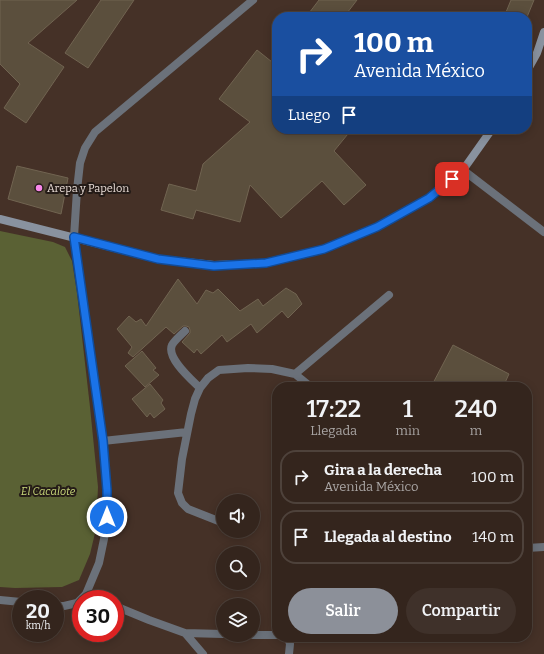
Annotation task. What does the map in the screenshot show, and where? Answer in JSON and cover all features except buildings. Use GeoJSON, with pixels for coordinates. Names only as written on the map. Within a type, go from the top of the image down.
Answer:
{"type":"FeatureCollection","features":[{"type":"Feature","properties":{"kind":"main road"},"geometry":{"type":"LineString","coordinates":[[532,61],[544,32]]}},
{"type":"Feature","properties":{"kind":"main road"},"geometry":{"type":"LineString","coordinates":[[0,219],[158,259],[214,266],[266,263],[324,249],[377,227],[429,198],[463,170],[488,134]]}},
{"type":"Feature","properties":{"kind":"street"},"geometry":{"type":"LineString","coordinates":[[88,590],[99,564],[104,539],[107,490],[103,441],[74,237],[80,163],[85,148],[95,132],[252,0]]}},
{"type":"Feature","properties":{"kind":"street"},"geometry":{"type":"LineString","coordinates":[[463,170],[544,232]]}},
{"type":"Feature","properties":{"kind":"street"},"geometry":{"type":"LineString","coordinates":[[295,374],[389,295]]}},
{"type":"Feature","properties":{"kind":"street"},"geometry":{"type":"LineString","coordinates":[[185,331],[172,345],[172,350],[180,369],[200,388]]}},
{"type":"Feature","properties":{"kind":"street"},"geometry":{"type":"LineString","coordinates":[[216,520],[188,509],[182,503],[178,493],[187,432],[195,399],[200,388],[208,378],[219,370],[248,368],[272,368],[295,374],[305,382]]}},
{"type":"Feature","properties":{"kind":"street"},"geometry":{"type":"LineString","coordinates":[[103,441],[187,432]]}},
{"type":"Feature","properties":{"kind":"street"},"geometry":{"type":"LineString","coordinates":[[532,548],[544,547]]}},
{"type":"Feature","properties":{"kind":"street"},"geometry":{"type":"LineString","coordinates":[[0,600],[12,601]]}},
{"type":"Feature","properties":{"kind":"street"},"geometry":{"type":"LineString","coordinates":[[124,610],[185,633],[216,634]]}},
{"type":"Feature","properties":{"kind":"street"},"geometry":{"type":"LineString","coordinates":[[185,633],[203,654]]}},
{"type":"Feature","properties":{"kind":"street"},"geometry":{"type":"LineString","coordinates":[[260,635],[272,635]]}},
{"type":"Feature","properties":{"kind":"street"},"geometry":{"type":"LineString","coordinates":[[288,654],[289,642]]}},
{"type":"Feature","properties":{"kind":"green space","name":"El Cacalote"},"geometry":{"type":"Polygon","coordinates":[[[0,231],[53,242],[65,247],[72,261],[77,293],[98,487],[96,529],[90,554],[79,580],[62,587],[0,587],[0,231]]]}},
{"type":"Feature","properties":{"kind":"place","name":"Arepa y Papelon"},"geometry":{"type":"Point","coordinates":[39,188]}},
{"type":"Feature","properties":{"kind":"route"},"geometry":{"type":"LineString","coordinates":[[107,517],[107,490],[103,441],[74,237],[158,259],[214,266],[266,263],[324,249],[377,227],[429,198],[452,179]]}}]}
